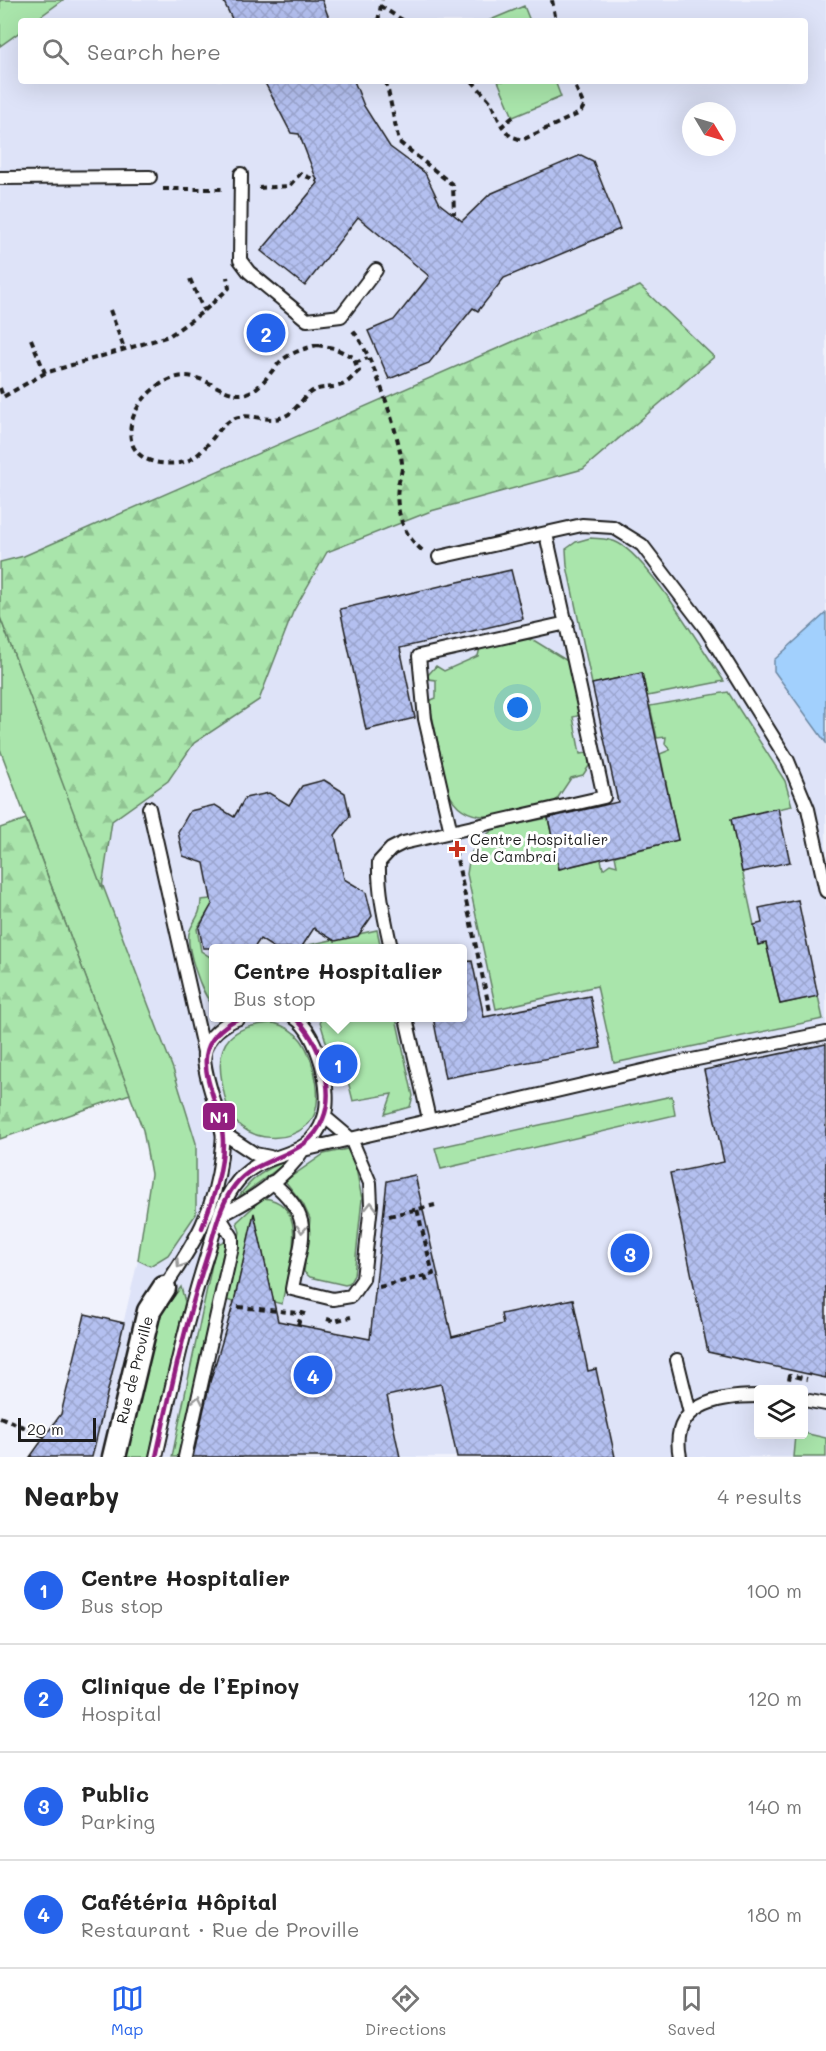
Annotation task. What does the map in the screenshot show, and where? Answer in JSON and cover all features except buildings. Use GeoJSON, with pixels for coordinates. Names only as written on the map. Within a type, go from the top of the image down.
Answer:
{"type":"FeatureCollection","features":[{"type":"Feature","properties":{"kind":"street","name":"Rue de Proville"},"geometry":{"type":"LineString","coordinates":[[114,1457],[148,1311],[164,1288]]}},
{"type":"Feature","properties":{"kind":"lane"},"geometry":{"type":"LineString","coordinates":[[241,174],[240,260],[249,272],[307,320],[341,316],[376,270]]}},
{"type":"Feature","properties":{"kind":"lane"},"geometry":{"type":"LineString","coordinates":[[0,178],[150,177]]}},
{"type":"Feature","properties":{"kind":"lane"},"geometry":{"type":"LineString","coordinates":[[439,557],[582,525],[613,527],[633,538],[650,555],[706,629],[793,769],[808,809],[826,891]]}},
{"type":"Feature","properties":{"kind":"lane"},"geometry":{"type":"LineString","coordinates":[[390,944],[380,892],[379,862],[391,849],[403,843],[604,797],[546,534]]}},
{"type":"Feature","properties":{"kind":"lane"},"geometry":{"type":"LineString","coordinates":[[451,832],[425,719],[418,656],[567,623]]}},
{"type":"Feature","properties":{"kind":"lane"},"geometry":{"type":"LineString","coordinates":[[149,808],[223,1133],[213,1201],[196,1241],[164,1288]]}},
{"type":"Feature","properties":{"kind":"lane"},"geometry":{"type":"LineString","coordinates":[[204,1052],[213,1035],[229,1022]]}},
{"type":"Feature","properties":{"kind":"lane"},"geometry":{"type":"LineString","coordinates":[[219,1216],[249,1200],[294,1164],[325,1117],[326,1089],[318,1050],[309,1031],[300,1022]]}},
{"type":"Feature","properties":{"kind":"lane"},"geometry":{"type":"LineString","coordinates":[[407,1022],[429,1119]]}},
{"type":"Feature","properties":{"kind":"lane"},"geometry":{"type":"LineString","coordinates":[[156,1457],[183,1330],[219,1216],[239,1178],[248,1170],[271,1157],[429,1119],[672,1064],[826,1033]]}},
{"type":"Feature","properties":{"kind":"lane"},"geometry":{"type":"LineString","coordinates":[[272,1182],[294,1204],[302,1219],[292,1289],[333,1299],[351,1296],[363,1279],[371,1205],[370,1183],[351,1139],[333,1127],[325,1117]]}},
{"type":"Feature","properties":{"kind":"lane"},"geometry":{"type":"LineString","coordinates":[[223,1133],[255,1154],[271,1157]]}},
{"type":"Feature","properties":{"kind":"lane"},"geometry":{"type":"LineString","coordinates":[[185,1457],[232,1241],[230,1233],[219,1216]]}},
{"type":"Feature","properties":{"kind":"lane"},"geometry":{"type":"LineString","coordinates":[[677,1360],[690,1413]]}},
{"type":"Feature","properties":{"kind":"lane"},"geometry":{"type":"LineString","coordinates":[[680,1457],[679,1435],[690,1413],[706,1403],[727,1397],[754,1396]]}},
{"type":"Feature","properties":{"kind":"lane"},"geometry":{"type":"LineString","coordinates":[[808,1401],[826,1404]]}},
{"type":"Feature","properties":{"kind":"path"},"geometry":{"type":"LineString","coordinates":[[378,18],[382,0]]}},
{"type":"Feature","properties":{"kind":"path"},"geometry":{"type":"LineString","coordinates":[[552,0],[555,18]]}},
{"type":"Feature","properties":{"kind":"path"},"geometry":{"type":"LineString","coordinates":[[380,6],[400,18]]}},
{"type":"Feature","properties":{"kind":"path"},"geometry":{"type":"LineString","coordinates":[[387,84],[399,142],[453,185],[454,214]]}},
{"type":"Feature","properties":{"kind":"path"},"geometry":{"type":"LineString","coordinates":[[475,84],[490,101],[502,126],[510,136],[522,140],[580,113],[584,106],[574,84]]}},
{"type":"Feature","properties":{"kind":"path"},"geometry":{"type":"LineString","coordinates":[[502,126],[513,117]]}},
{"type":"Feature","properties":{"kind":"path"},"geometry":{"type":"LineString","coordinates":[[0,388],[3,397],[45,373],[169,336],[204,311],[229,288],[225,266]]}},
{"type":"Feature","properties":{"kind":"path"},"geometry":{"type":"LineString","coordinates":[[190,279],[204,311]]}},
{"type":"Feature","properties":{"kind":"path"},"geometry":{"type":"LineString","coordinates":[[110,310],[124,348]]}},
{"type":"Feature","properties":{"kind":"path"},"geometry":{"type":"LineString","coordinates":[[341,316],[359,337],[382,390],[402,464],[397,500],[404,528],[418,547],[427,554],[439,557]]}},
{"type":"Feature","properties":{"kind":"path"},"geometry":{"type":"LineString","coordinates":[[31,339],[45,373]]}},
{"type":"Feature","properties":{"kind":"path"},"geometry":{"type":"LineString","coordinates":[[317,345],[334,348],[353,357],[356,363],[359,371],[343,385],[311,392],[299,406],[281,418],[264,419],[246,416],[232,419],[194,458],[181,463],[142,458],[132,447],[129,431],[142,401],[155,386],[176,377],[199,377],[226,391],[246,393],[262,384],[282,361],[298,350],[317,345]]}},
{"type":"Feature","properties":{"kind":"path"},"geometry":{"type":"LineString","coordinates":[[356,363],[368,358]]}},
{"type":"Feature","properties":{"kind":"path"},"geometry":{"type":"LineString","coordinates":[[451,832],[490,1011]]}},
{"type":"Feature","properties":{"kind":"path"},"geometry":{"type":"LineString","coordinates":[[381,1218],[435,1205]]}},
{"type":"Feature","properties":{"kind":"path"},"geometry":{"type":"LineString","coordinates":[[372,1289],[433,1274],[417,1209]]}},
{"type":"Feature","properties":{"kind":"path"},"geometry":{"type":"LineString","coordinates":[[425,1276],[427,1282]]}},
{"type":"Feature","properties":{"kind":"path"},"geometry":{"type":"LineString","coordinates":[[219,1303],[248,1310],[302,1313]]}},
{"type":"Feature","properties":{"kind":"path"},"geometry":{"type":"LineString","coordinates":[[788,1385],[790,1376]]}},
{"type":"Feature","properties":{"kind":"path"},"geometry":{"type":"LineString","coordinates":[[0,1417],[44,1436]]}},
{"type":"Feature","properties":{"kind":"shaded area","name":"Centre Hospitalier de Cambrai"},"geometry":{"type":"Polygon","coordinates":[[[63,0],[826,0],[826,1457],[92,1457],[138,1260],[150,1266],[196,1144],[173,1069],[0,617],[0,46],[18,33],[18,84],[808,84],[808,18],[38,18],[63,0]]]}},
{"type":"Feature","properties":{"kind":"green space"},"geometry":{"type":"Polygon","coordinates":[[[0,0],[63,0],[38,18],[18,18],[18,33],[0,46],[0,0]]]}},
{"type":"Feature","properties":{"kind":"green space"},"geometry":{"type":"Polygon","coordinates":[[[524,6],[529,18],[495,18],[524,6]]]}},
{"type":"Feature","properties":{"kind":"green space"},"geometry":{"type":"Polygon","coordinates":[[[499,84],[556,84],[561,97],[513,117],[499,84]]]}},
{"type":"Feature","properties":{"kind":"green space"},"geometry":{"type":"Polygon","coordinates":[[[640,286],[714,357],[583,469],[431,511],[327,552],[293,612],[259,700],[194,743],[168,781],[112,821],[102,888],[0,617],[0,562],[24,556],[640,286]]]}},
{"type":"Feature","properties":{"kind":"green space"},"geometry":{"type":"Polygon","coordinates":[[[590,538],[608,539],[631,552],[659,585],[724,681],[647,696],[642,673],[592,684],[567,566],[566,549],[576,542],[590,538]]]}},
{"type":"Feature","properties":{"kind":"green space"},"geometry":{"type":"Polygon","coordinates":[[[0,617],[173,1069],[196,1143],[196,1214],[168,1255],[150,1266],[138,1260],[151,1174],[143,1130],[0,749],[0,617]]]}},
{"type":"Feature","properties":{"kind":"green space"},"geometry":{"type":"Polygon","coordinates":[[[524,638],[535,641],[569,662],[581,715],[573,717],[580,754],[589,753],[589,766],[583,775],[571,778],[555,802],[511,814],[481,816],[468,812],[456,804],[448,791],[429,701],[436,698],[436,680],[428,679],[428,675],[436,666],[444,671],[478,656],[480,648],[524,638]]]}},
{"type":"Feature","properties":{"kind":"green space"},"geometry":{"type":"Polygon","coordinates":[[[728,692],[785,781],[792,806],[731,819],[758,944],[766,943],[780,1004],[818,996],[823,1019],[614,1063],[597,986],[496,1009],[467,874],[470,855],[479,841],[494,829],[548,818],[559,869],[601,859],[603,869],[610,864],[617,866],[615,856],[678,840],[660,754],[670,750],[665,744],[666,737],[657,738],[650,706],[728,692]]]}},
{"type":"Feature","properties":{"kind":"green space"},"geometry":{"type":"Polygon","coordinates":[[[26,819],[130,1094],[0,1139],[0,828],[26,819]]]}},
{"type":"Feature","properties":{"kind":"green space"},"geometry":{"type":"Polygon","coordinates":[[[219,898],[220,906],[210,908],[197,929],[201,951],[209,956],[209,1000],[195,969],[189,937],[199,913],[201,900],[219,898]]]}},
{"type":"Feature","properties":{"kind":"green space"},"geometry":{"type":"Polygon","coordinates":[[[377,930],[380,944],[313,944],[377,930]]]}},
{"type":"Feature","properties":{"kind":"green space"},"geometry":{"type":"Polygon","coordinates":[[[320,1022],[397,1022],[413,1096],[410,1107],[385,1114],[392,1094],[353,1101],[342,1057],[331,1059],[320,1022]]]}},
{"type":"Feature","properties":{"kind":"green space"},"geometry":{"type":"Polygon","coordinates":[[[274,1023],[286,1027],[301,1040],[311,1059],[317,1084],[316,1108],[312,1118],[298,1131],[279,1137],[251,1133],[235,1121],[226,1103],[220,1067],[224,1045],[238,1031],[260,1024],[274,1023]]]}},
{"type":"Feature","properties":{"kind":"green space"},"geometry":{"type":"Polygon","coordinates":[[[672,1096],[675,1115],[441,1169],[435,1148],[672,1096]]]}},
{"type":"Feature","properties":{"kind":"green space"},"geometry":{"type":"Polygon","coordinates":[[[352,1148],[362,1199],[354,1275],[349,1284],[345,1285],[310,1277],[304,1272],[310,1219],[303,1204],[285,1181],[324,1154],[352,1148]]]}},
{"type":"Feature","properties":{"kind":"green space"},"geometry":{"type":"Polygon","coordinates":[[[288,1161],[238,1198],[260,1175],[288,1161]]]}},
{"type":"Feature","properties":{"kind":"green space"},"geometry":{"type":"Polygon","coordinates":[[[263,1198],[279,1203],[288,1212],[293,1225],[292,1257],[282,1304],[274,1302],[254,1215],[234,1302],[226,1300],[240,1232],[237,1222],[263,1198]]]}},
{"type":"Feature","properties":{"kind":"green space"},"geometry":{"type":"Polygon","coordinates":[[[226,1240],[180,1457],[172,1457],[216,1245],[226,1240]]]}},
{"type":"Feature","properties":{"kind":"green space"},"geometry":{"type":"Polygon","coordinates":[[[181,1287],[185,1302],[149,1457],[126,1457],[160,1315],[181,1287]]]}},
{"type":"Feature","properties":{"kind":"green space"},"geometry":{"type":"Polygon","coordinates":[[[808,1434],[826,1438],[826,1457],[793,1457],[795,1439],[808,1439],[808,1434]]]}},
{"type":"Feature","properties":{"kind":"water"},"geometry":{"type":"Polygon","coordinates":[[[826,613],[826,743],[774,671],[774,660],[826,613]]]}},
{"type":"Feature","properties":{"kind":"transit line","name":"N1"},"geometry":{"type":"LineString","coordinates":[[202,1228],[219,1176],[223,1154],[221,1125],[207,1074],[206,1059],[210,1044],[220,1031],[233,1022]]}},
{"type":"Feature","properties":{"kind":"transit line","name":"N1"},"geometry":{"type":"LineString","coordinates":[[156,1457],[186,1329],[225,1200],[245,1175],[306,1142],[316,1132],[327,1107],[323,1065],[318,1051],[299,1022]]}},
{"type":"Feature","properties":{"kind":"place","name":"Clinique de l’Epinoy"},"geometry":{"type":"Point","coordinates":[266,333]}},
{"type":"Feature","properties":{"kind":"place","name":"Centre Hospitalier de Cambrai"},"geometry":{"type":"Point","coordinates":[457,849]}},
{"type":"Feature","properties":{"kind":"place","name":"Centre Hospitalier"},"geometry":{"type":"Point","coordinates":[338,1064]}},
{"type":"Feature","properties":{"kind":"place","name":"Public"},"geometry":{"type":"Point","coordinates":[630,1253]}},
{"type":"Feature","properties":{"kind":"place","name":"Cafétéria Hôpital"},"geometry":{"type":"Point","coordinates":[313,1375]}}]}
